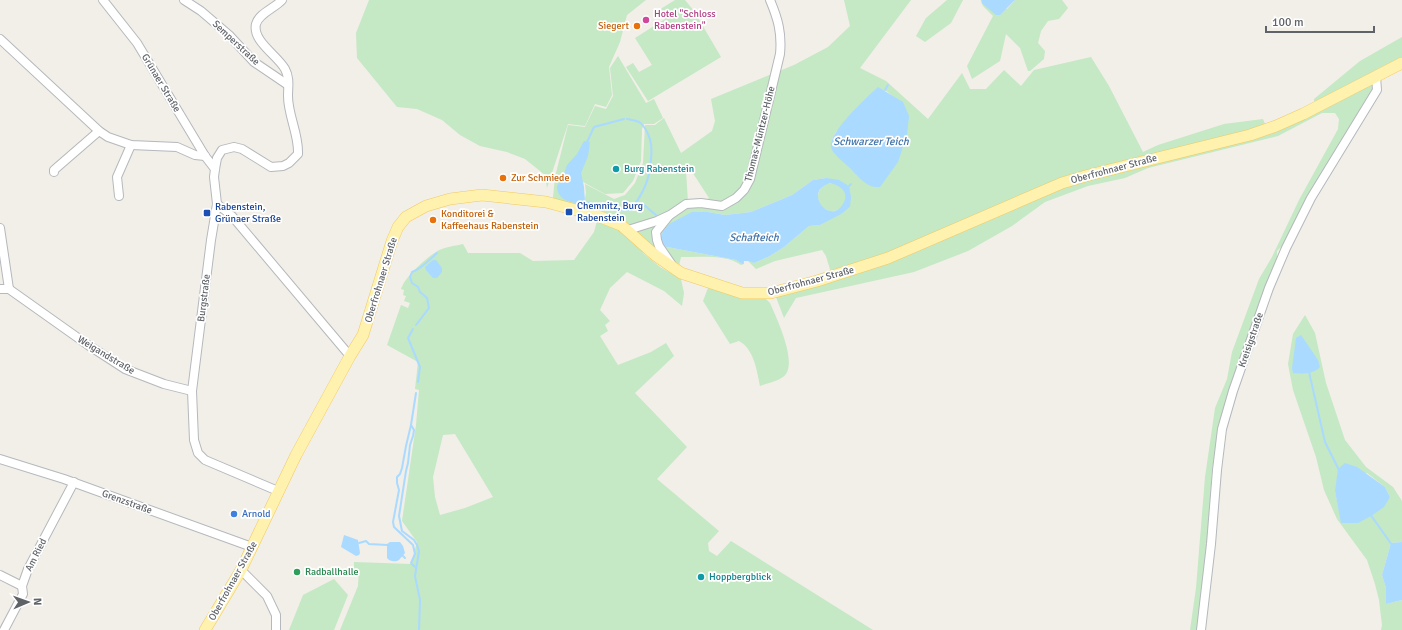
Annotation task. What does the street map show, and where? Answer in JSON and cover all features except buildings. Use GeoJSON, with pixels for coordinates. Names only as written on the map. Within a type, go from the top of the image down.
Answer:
{"type":"FeatureCollection","features":[{"type":"Feature","properties":{"kind":"main road","name":"Oberfrohnaer Straße"},"geometry":{"type":"LineString","coordinates":[[205,630],[241,570],[305,438],[363,335],[392,241],[398,227],[406,217],[426,206],[450,199],[482,195],[546,202],[599,216],[621,225],[655,255],[681,273],[742,293],[771,293],[809,283],[888,258],[1062,183],[1276,126],[1402,63]]}},
{"type":"Feature","properties":{"kind":"street","name":"Grünaer Straße"},"geometry":{"type":"LineString","coordinates":[[103,0],[137,42],[205,156],[215,169]]}},
{"type":"Feature","properties":{"kind":"street","name":"Semperstraße"},"geometry":{"type":"LineString","coordinates":[[184,0],[201,11],[229,35],[254,62],[288,85]]}},
{"type":"Feature","properties":{"kind":"street"},"geometry":{"type":"LineString","coordinates":[[215,169],[217,158],[222,150],[234,147],[242,149],[271,168],[289,164],[298,154],[297,140],[288,97],[289,77],[285,69],[274,55],[259,40],[255,32],[259,18],[282,0]]}},
{"type":"Feature","properties":{"kind":"street","name":"Thomas-Müntzer-Höhe"},"geometry":{"type":"LineString","coordinates":[[628,230],[657,221],[670,215],[686,204],[700,203],[722,206],[736,198],[744,190],[750,179],[781,47],[779,23],[770,0]]}},
{"type":"Feature","properties":{"kind":"street"},"geometry":{"type":"LineString","coordinates":[[0,39],[99,131],[108,137],[131,145],[177,147],[195,155],[205,156]]}},
{"type":"Feature","properties":{"kind":"street","name":"Kreisigstraße"},"geometry":{"type":"LineString","coordinates":[[1201,630],[1222,429],[1233,392],[1269,288],[1286,248],[1311,198],[1376,90],[1376,76]]}},
{"type":"Feature","properties":{"kind":"street"},"geometry":{"type":"LineString","coordinates":[[54,172],[54,170],[99,131]]}},
{"type":"Feature","properties":{"kind":"street"},"geometry":{"type":"LineString","coordinates":[[119,196],[117,177],[131,145]]}},
{"type":"Feature","properties":{"kind":"street","name":"Burgstraße"},"geometry":{"type":"LineString","coordinates":[[192,392],[211,240],[217,204],[214,177],[215,169]]}},
{"type":"Feature","properties":{"kind":"street"},"geometry":{"type":"LineString","coordinates":[[217,204],[232,216],[350,356]]}},
{"type":"Feature","properties":{"kind":"street"},"geometry":{"type":"LineString","coordinates":[[670,215],[656,232],[657,240],[675,269]]}},
{"type":"Feature","properties":{"kind":"street"},"geometry":{"type":"LineString","coordinates":[[0,228],[9,289],[0,289]]}},
{"type":"Feature","properties":{"kind":"street","name":"Weigandstraße"},"geometry":{"type":"LineString","coordinates":[[9,289],[88,345],[125,369],[164,384],[192,392]]}},
{"type":"Feature","properties":{"kind":"street"},"geometry":{"type":"LineString","coordinates":[[192,392],[194,440],[198,453],[206,460],[278,491]]}},
{"type":"Feature","properties":{"kind":"street","name":"Grenzstraße"},"geometry":{"type":"LineString","coordinates":[[0,459],[74,482],[252,547]]}},
{"type":"Feature","properties":{"kind":"street","name":"Am Ried"},"geometry":{"type":"LineString","coordinates":[[4,630],[23,594],[22,586],[28,569],[74,482]]}},
{"type":"Feature","properties":{"kind":"street"},"geometry":{"type":"LineString","coordinates":[[241,570],[267,596],[276,615],[276,630]]}},
{"type":"Feature","properties":{"kind":"street"},"geometry":{"type":"LineString","coordinates":[[0,575],[22,586]]}},
{"type":"Feature","properties":{"kind":"green space"},"geometry":{"type":"Polygon","coordinates":[[[369,0],[646,0],[627,15],[620,42],[609,67],[612,95],[606,107],[595,104],[585,126],[568,124],[547,188],[545,175],[525,159],[507,152],[480,146],[460,135],[442,120],[417,109],[397,107],[357,58],[356,33],[369,0]]]}},
{"type":"Feature","properties":{"kind":"green space"},"geometry":{"type":"Polygon","coordinates":[[[675,0],[685,0],[694,11],[721,57],[648,101],[626,67],[633,63],[639,72],[652,65],[635,38],[665,19],[659,10],[675,0]]]}},
{"type":"Feature","properties":{"kind":"green space"},"geometry":{"type":"Polygon","coordinates":[[[844,0],[911,0],[860,68],[886,81],[928,119],[962,73],[970,89],[986,89],[1004,70],[1021,86],[1034,70],[1091,57],[1109,86],[1143,152],[1158,145],[1224,124],[1263,119],[1268,132],[1315,111],[1314,99],[1360,61],[1402,37],[1402,57],[1374,71],[1373,88],[1305,201],[1283,245],[1277,251],[1277,259],[1248,337],[1220,428],[1212,469],[1207,544],[1198,630],[1190,630],[1196,588],[1205,477],[1215,408],[1227,379],[1232,352],[1259,279],[1272,257],[1299,200],[1338,129],[1339,119],[1335,113],[1322,113],[1278,136],[1148,168],[1125,178],[1088,186],[1045,202],[1012,226],[968,251],[914,272],[796,298],[784,318],[776,297],[831,273],[826,256],[822,250],[775,261],[756,269],[748,261],[744,261],[744,264],[741,265],[728,259],[712,257],[681,257],[679,266],[583,208],[586,193],[585,184],[614,199],[625,195],[635,183],[643,163],[645,125],[655,125],[664,118],[681,153],[712,131],[715,121],[711,99],[794,65],[828,47],[850,26],[844,0]],[[885,90],[836,132],[832,139],[831,147],[895,98],[885,90]],[[689,167],[686,171],[688,202],[702,202],[709,198],[689,167]],[[826,178],[813,180],[792,195],[751,212],[725,215],[708,212],[667,247],[736,260],[742,264],[743,261],[749,260],[754,263],[770,256],[784,247],[809,226],[820,225],[850,207],[848,186],[826,178]]]}},
{"type":"Feature","properties":{"kind":"green space"},"geometry":{"type":"Polygon","coordinates":[[[947,0],[963,0],[951,23],[925,42],[916,36],[926,18],[947,0]]]}},
{"type":"Feature","properties":{"kind":"green space"},"geometry":{"type":"Polygon","coordinates":[[[980,0],[982,3],[1007,9],[1015,0],[1062,0],[1068,8],[1059,19],[1048,21],[1041,31],[1038,43],[1045,51],[1044,59],[1030,71],[1028,71],[1020,48],[1006,34],[1000,61],[972,79],[967,66],[993,16],[983,6],[980,0]]]}},
{"type":"Feature","properties":{"kind":"green space"},"geometry":{"type":"Polygon","coordinates":[[[618,56],[646,103],[654,99],[663,118],[654,124],[644,124],[642,129],[641,161],[633,181],[623,193],[605,194],[583,182],[584,192],[581,207],[553,198],[555,177],[568,125],[585,127],[595,106],[606,109],[613,96],[610,68],[618,56]]]}},
{"type":"Feature","properties":{"kind":"green space"},"geometry":{"type":"Polygon","coordinates":[[[832,183],[842,187],[846,197],[842,207],[832,211],[822,207],[818,197],[822,187],[832,183]]]}},
{"type":"Feature","properties":{"kind":"green space"},"geometry":{"type":"Polygon","coordinates":[[[597,221],[621,229],[632,238],[644,254],[660,267],[681,279],[684,293],[682,306],[664,291],[627,272],[610,288],[600,310],[610,321],[605,325],[608,331],[600,336],[618,365],[651,352],[666,343],[674,356],[635,393],[687,447],[657,479],[719,531],[708,543],[709,551],[717,556],[731,541],[873,630],[340,630],[358,586],[359,570],[354,569],[354,562],[411,564],[417,542],[402,521],[416,425],[419,390],[415,389],[418,362],[387,345],[401,305],[408,308],[410,303],[404,301],[406,296],[403,295],[404,290],[401,289],[403,284],[426,259],[439,250],[446,248],[463,244],[468,253],[520,253],[533,261],[574,260],[594,232],[597,221]],[[455,434],[443,435],[433,477],[435,497],[440,515],[465,508],[493,497],[455,434]]]}},
{"type":"Feature","properties":{"kind":"green space"},"geometry":{"type":"Polygon","coordinates":[[[708,288],[741,296],[765,298],[770,303],[781,329],[789,359],[786,374],[784,376],[760,386],[754,361],[748,349],[739,341],[730,344],[703,301],[708,288]]]}},
{"type":"Feature","properties":{"kind":"green space"},"geometry":{"type":"Polygon","coordinates":[[[1305,315],[1315,333],[1326,383],[1345,440],[1366,467],[1393,487],[1402,501],[1402,542],[1391,543],[1382,575],[1386,588],[1386,604],[1402,600],[1402,630],[1381,630],[1382,625],[1379,600],[1367,560],[1337,519],[1324,490],[1316,457],[1293,390],[1288,364],[1293,334],[1305,315]],[[1367,473],[1335,491],[1342,523],[1390,497],[1385,487],[1367,473]]]}},
{"type":"Feature","properties":{"kind":"green space"},"geometry":{"type":"Polygon","coordinates":[[[334,579],[348,595],[334,630],[289,630],[303,595],[334,579]]]}},
{"type":"Feature","properties":{"kind":"water"},"geometry":{"type":"Polygon","coordinates":[[[981,0],[1015,0],[1000,15],[996,15],[982,3],[981,0]]]}},
{"type":"Feature","properties":{"kind":"water","name":"Schwarzer Teich"},"geometry":{"type":"Polygon","coordinates":[[[878,87],[903,102],[909,116],[907,134],[898,162],[880,187],[868,185],[863,181],[836,156],[831,147],[832,141],[842,124],[878,87]]]}},
{"type":"Feature","properties":{"kind":"water"},"geometry":{"type":"Polygon","coordinates":[[[584,141],[590,142],[588,156],[581,173],[585,202],[580,204],[567,201],[561,197],[557,186],[562,179],[567,165],[577,154],[584,141]]]}},
{"type":"Feature","properties":{"kind":"water","name":"Schafteich"},"geometry":{"type":"Polygon","coordinates":[[[826,178],[839,180],[849,186],[851,197],[850,207],[841,214],[820,225],[809,226],[784,247],[770,256],[754,263],[744,261],[742,264],[736,260],[667,247],[662,244],[661,238],[663,231],[669,224],[692,212],[708,212],[725,215],[751,212],[792,195],[813,180],[826,178]],[[830,183],[822,187],[818,193],[822,206],[827,210],[833,211],[839,209],[844,202],[845,195],[840,187],[830,183]]]}},
{"type":"Feature","properties":{"kind":"water"},"geometry":{"type":"Polygon","coordinates":[[[433,260],[436,260],[442,268],[442,272],[437,278],[433,278],[425,267],[433,260]]]}},
{"type":"Feature","properties":{"kind":"water"},"geometry":{"type":"Polygon","coordinates":[[[1301,335],[1318,360],[1320,367],[1311,372],[1293,373],[1292,368],[1296,338],[1301,335]]]}},
{"type":"Feature","properties":{"kind":"water"},"geometry":{"type":"Polygon","coordinates":[[[1345,463],[1357,467],[1385,487],[1390,497],[1384,507],[1358,523],[1341,523],[1335,491],[1338,469],[1345,463]]]}},
{"type":"Feature","properties":{"kind":"water"},"geometry":{"type":"Polygon","coordinates":[[[344,535],[358,540],[359,555],[356,556],[341,547],[344,535]]]}},
{"type":"Feature","properties":{"kind":"water"},"geometry":{"type":"Polygon","coordinates":[[[390,542],[400,542],[403,546],[405,553],[398,561],[391,561],[387,558],[387,544],[390,542]]]}},
{"type":"Feature","properties":{"kind":"water"},"geometry":{"type":"Polygon","coordinates":[[[1402,542],[1402,600],[1386,604],[1386,588],[1382,575],[1391,543],[1402,542]]]}},
{"type":"Feature","properties":{"kind":"waterway"},"geometry":{"type":"LineString","coordinates":[[885,90],[888,85]]}},
{"type":"Feature","properties":{"kind":"waterway"},"geometry":{"type":"LineString","coordinates":[[587,142],[594,127],[624,119]]}},
{"type":"Feature","properties":{"kind":"waterway"},"geometry":{"type":"LineString","coordinates":[[627,119],[638,121],[644,126],[652,149],[647,180],[639,198],[631,210]]}},
{"type":"Feature","properties":{"kind":"waterway"},"geometry":{"type":"LineString","coordinates":[[585,202],[621,210],[632,209],[644,205],[656,215]]}},
{"type":"Feature","properties":{"kind":"waterway"},"geometry":{"type":"LineString","coordinates":[[416,325],[429,308],[427,298],[420,292],[418,287],[412,283],[410,277],[412,272],[422,267],[437,253]]}},
{"type":"Feature","properties":{"kind":"waterway"},"geometry":{"type":"LineString","coordinates":[[413,329],[408,338],[420,367],[418,382]]}},
{"type":"Feature","properties":{"kind":"waterway"},"geometry":{"type":"LineString","coordinates":[[1309,372],[1325,442],[1339,470]]}},
{"type":"Feature","properties":{"kind":"waterway"},"geometry":{"type":"LineString","coordinates":[[416,393],[411,425],[414,430],[410,445],[399,516],[402,531],[414,540],[419,551],[415,576],[420,600],[419,630]]}},
{"type":"Feature","properties":{"kind":"waterway"},"geometry":{"type":"LineString","coordinates":[[411,425],[402,468],[397,477],[399,490],[393,522],[394,527],[413,545],[415,554],[411,563],[416,568]]}},
{"type":"Feature","properties":{"kind":"waterway"},"geometry":{"type":"LineString","coordinates":[[1370,514],[1392,545]]}},
{"type":"Feature","properties":{"kind":"waterway"},"geometry":{"type":"LineString","coordinates":[[359,543],[366,541],[369,544],[387,545]]}},
{"type":"Feature","properties":{"kind":"place","name":"Hotel \"Schloss Rabenstein\""},"geometry":{"type":"Point","coordinates":[646,20]}},
{"type":"Feature","properties":{"kind":"place","name":"Siegert"},"geometry":{"type":"Point","coordinates":[637,26]}},
{"type":"Feature","properties":{"kind":"place","name":"Burg Rabenstein"},"geometry":{"type":"Point","coordinates":[616,169]}},
{"type":"Feature","properties":{"kind":"place","name":"Zur Schmiede"},"geometry":{"type":"Point","coordinates":[503,178]}},
{"type":"Feature","properties":{"kind":"place","name":"Chemnitz, Burg Rabenstein"},"geometry":{"type":"Point","coordinates":[569,212]}},
{"type":"Feature","properties":{"kind":"place","name":"Rabenstein, Grünaer Straße"},"geometry":{"type":"Point","coordinates":[207,213]}},
{"type":"Feature","properties":{"kind":"place","name":"Konditorei & Kaffeehaus Rabenstein"},"geometry":{"type":"Point","coordinates":[433,220]}},
{"type":"Feature","properties":{"kind":"place","name":"Arnold"},"geometry":{"type":"Point","coordinates":[234,514]}},
{"type":"Feature","properties":{"kind":"place","name":"Radballhalle"},"geometry":{"type":"Point","coordinates":[297,572]}},
{"type":"Feature","properties":{"kind":"place","name":"Hoppbergblick"},"geometry":{"type":"Point","coordinates":[701,577]}}]}
